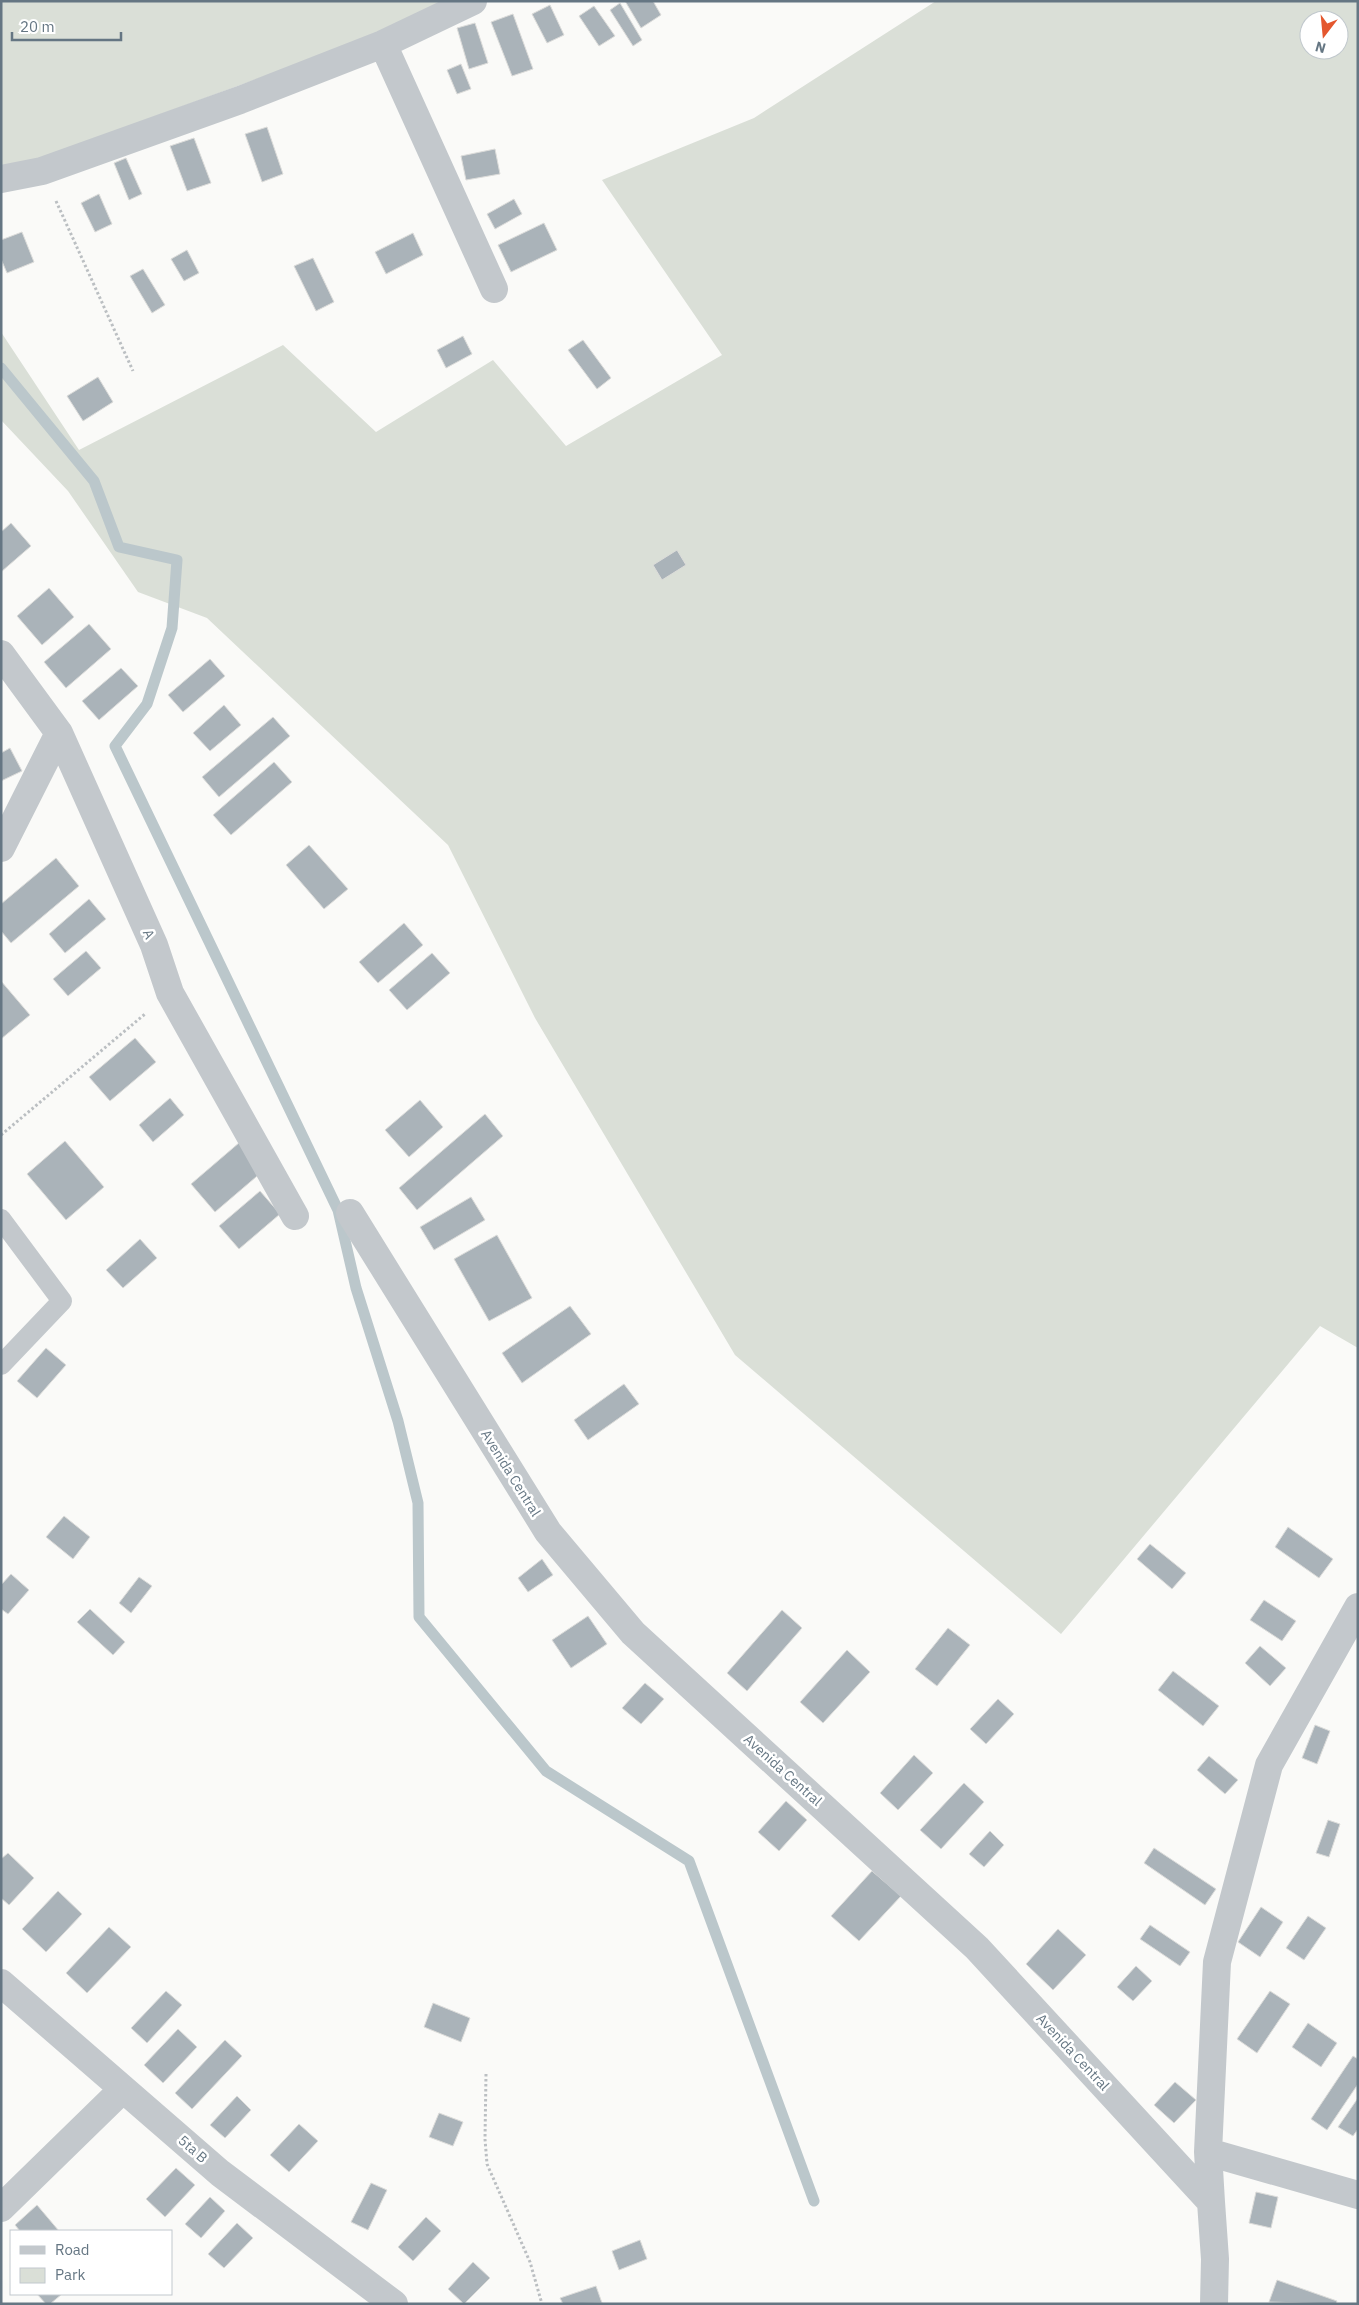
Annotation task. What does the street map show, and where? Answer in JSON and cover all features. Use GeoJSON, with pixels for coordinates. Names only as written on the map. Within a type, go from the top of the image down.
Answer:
{"type":"FeatureCollection","features":[{"type":"Feature","properties":{"kind":"street"},"geometry":{"type":"LineString","coordinates":[[1,179],[42,171],[240,100],[383,44],[473,1]]}},
{"type":"Feature","properties":{"kind":"street"},"geometry":{"type":"LineString","coordinates":[[383,44],[494,289]]}},
{"type":"Feature","properties":{"kind":"street","name":"A"},"geometry":{"type":"LineString","coordinates":[[1,654],[58,733],[154,945],[170,993],[294,1216]]}},
{"type":"Feature","properties":{"kind":"street"},"geometry":{"type":"LineString","coordinates":[[1,848],[58,733]]}},
{"type":"Feature","properties":{"kind":"street","name":"Avenida Central"},"geometry":{"type":"LineString","coordinates":[[350,1213],[548,1532],[633,1633],[977,1948],[1211,2202]]}},
{"type":"Feature","properties":{"kind":"street"},"geometry":{"type":"LineString","coordinates":[[1214,2304],[1215,2259],[1208,2152],[1217,1962],[1269,1765],[1358,1607]]}},
{"type":"Feature","properties":{"kind":"street","name":"5ta B"},"geometry":{"type":"LineString","coordinates":[[1,1983],[220,2173],[394,2304]]}},
{"type":"Feature","properties":{"kind":"street"},"geometry":{"type":"LineString","coordinates":[[1,2208],[123,2089]]}},
{"type":"Feature","properties":{"kind":"street"},"geometry":{"type":"LineString","coordinates":[[1208,2152],[1358,2195]]}},
{"type":"Feature","properties":{"kind":"lane"},"geometry":{"type":"LineString","coordinates":[[1,1219],[62,1301],[1,1365]]}},
{"type":"Feature","properties":{"kind":"path"},"geometry":{"type":"LineString","coordinates":[[42,171],[133,371]]}},
{"type":"Feature","properties":{"kind":"path"},"geometry":{"type":"LineString","coordinates":[[1,1135],[170,993]]}},
{"type":"Feature","properties":{"kind":"path"},"geometry":{"type":"LineString","coordinates":[[486,2074],[485,2139],[487,2164],[530,2262],[542,2304]]}},
{"type":"Feature","properties":{"kind":"green space"},"geometry":{"type":"Polygon","coordinates":[[[1,1],[469,1],[1,173],[1,1]]]}},
{"type":"Feature","properties":{"kind":"green space"},"geometry":{"type":"Polygon","coordinates":[[[936,1],[1358,1],[1358,1348],[1320,1326],[1061,1634],[735,1355],[535,1018],[448,845],[207,618],[138,592],[68,491],[1,420],[1,332],[79,450],[283,345],[376,432],[493,360],[566,446],[722,355],[602,180],[754,118],[936,1]]]}},
{"type":"Feature","properties":{"kind":"building"},"geometry":{"type":"Polygon","coordinates":[[[625,1],[653,1],[661,15],[641,28],[625,1]]]}},
{"type":"Feature","properties":{"kind":"building"},"geometry":{"type":"Polygon","coordinates":[[[620,3],[642,40],[633,46],[610,10],[620,3]]]}},
{"type":"Feature","properties":{"kind":"building"},"geometry":{"type":"Polygon","coordinates":[[[550,5],[564,35],[547,43],[532,14],[550,5]]]}},
{"type":"Feature","properties":{"kind":"building"},"geometry":{"type":"Polygon","coordinates":[[[594,6],[615,36],[599,46],[579,16],[594,6]]]}},
{"type":"Feature","properties":{"kind":"building"},"geometry":{"type":"Polygon","coordinates":[[[513,14],[533,69],[512,76],[491,22],[513,14]]]}},
{"type":"Feature","properties":{"kind":"building"},"geometry":{"type":"Polygon","coordinates":[[[475,23],[488,63],[469,69],[457,28],[475,23]]]}},
{"type":"Feature","properties":{"kind":"building"},"geometry":{"type":"Polygon","coordinates":[[[461,64],[471,89],[457,94],[447,70],[461,64]]]}},
{"type":"Feature","properties":{"kind":"building"},"geometry":{"type":"Polygon","coordinates":[[[267,127],[283,174],[262,182],[245,134],[267,127]]]}},
{"type":"Feature","properties":{"kind":"building"},"geometry":{"type":"Polygon","coordinates":[[[194,138],[211,183],[187,191],[170,146],[194,138]]]}},
{"type":"Feature","properties":{"kind":"building"},"geometry":{"type":"Polygon","coordinates":[[[495,149],[500,174],[466,180],[461,156],[495,149]]]}},
{"type":"Feature","properties":{"kind":"building"},"geometry":{"type":"Polygon","coordinates":[[[126,158],[142,194],[129,200],[114,163],[126,158]]]}},
{"type":"Feature","properties":{"kind":"building"},"geometry":{"type":"Polygon","coordinates":[[[99,194],[112,224],[95,232],[81,203],[99,194]]]}},
{"type":"Feature","properties":{"kind":"building"},"geometry":{"type":"Polygon","coordinates":[[[514,199],[522,214],[495,229],[487,214],[514,199]]]}},
{"type":"Feature","properties":{"kind":"building"},"geometry":{"type":"Polygon","coordinates":[[[544,223],[557,250],[511,272],[498,245],[544,223]]]}},
{"type":"Feature","properties":{"kind":"building"},"geometry":{"type":"Polygon","coordinates":[[[22,232],[34,262],[7,273],[1,259],[1,240],[22,232]]]}},
{"type":"Feature","properties":{"kind":"building"},"geometry":{"type":"Polygon","coordinates":[[[413,233],[423,255],[386,274],[375,252],[413,233]]]}},
{"type":"Feature","properties":{"kind":"building"},"geometry":{"type":"Polygon","coordinates":[[[187,250],[199,273],[184,281],[171,259],[187,250]]]}},
{"type":"Feature","properties":{"kind":"building"},"geometry":{"type":"Polygon","coordinates":[[[313,258],[334,302],[316,311],[294,266],[313,258]]]}},
{"type":"Feature","properties":{"kind":"building"},"geometry":{"type":"Polygon","coordinates":[[[143,269],[165,305],[152,313],[130,276],[143,269]]]}},
{"type":"Feature","properties":{"kind":"building"},"geometry":{"type":"Polygon","coordinates":[[[463,336],[472,354],[446,368],[437,350],[463,336]]]}},
{"type":"Feature","properties":{"kind":"building"},"geometry":{"type":"Polygon","coordinates":[[[583,340],[611,378],[597,389],[568,350],[583,340]]]}},
{"type":"Feature","properties":{"kind":"building"},"geometry":{"type":"Polygon","coordinates":[[[98,377],[113,402],[83,421],[67,396],[98,377]]]}},
{"type":"Feature","properties":{"kind":"building"},"geometry":{"type":"Polygon","coordinates":[[[11,523],[31,546],[1,572],[1,532],[11,523]]]}},
{"type":"Feature","properties":{"kind":"building"},"geometry":{"type":"Polygon","coordinates":[[[677,550],[686,565],[662,580],[653,565],[677,550]]]}},
{"type":"Feature","properties":{"kind":"building"},"geometry":{"type":"Polygon","coordinates":[[[49,588],[74,617],[42,645],[17,616],[49,588]]]}},
{"type":"Feature","properties":{"kind":"building"},"geometry":{"type":"Polygon","coordinates":[[[89,624],[111,649],[66,688],[44,662],[89,624]]]}},
{"type":"Feature","properties":{"kind":"building"},"geometry":{"type":"Polygon","coordinates":[[[210,659],[225,676],[183,712],[168,695],[210,659]]]}},
{"type":"Feature","properties":{"kind":"building"},"geometry":{"type":"Polygon","coordinates":[[[121,668],[138,686],[99,720],[82,701],[121,668]]]}},
{"type":"Feature","properties":{"kind":"building"},"geometry":{"type":"Polygon","coordinates":[[[224,705],[241,725],[210,751],[193,733],[224,705]]]}},
{"type":"Feature","properties":{"kind":"building"},"geometry":{"type":"Polygon","coordinates":[[[273,717],[290,736],[219,797],[202,777],[273,717]]]}},
{"type":"Feature","properties":{"kind":"building"},"geometry":{"type":"Polygon","coordinates":[[[10,748],[22,771],[1,781],[1,753],[10,748]]]}},
{"type":"Feature","properties":{"kind":"building"},"geometry":{"type":"Polygon","coordinates":[[[274,762],[292,782],[231,835],[213,815],[274,762]]]}},
{"type":"Feature","properties":{"kind":"building"},"geometry":{"type":"Polygon","coordinates":[[[309,845],[348,889],[324,909],[286,865],[309,845]]]}},
{"type":"Feature","properties":{"kind":"building"},"geometry":{"type":"Polygon","coordinates":[[[56,858],[79,886],[11,943],[1,931],[1,904],[56,858]]]}},
{"type":"Feature","properties":{"kind":"building"},"geometry":{"type":"Polygon","coordinates":[[[89,899],[106,919],[65,953],[49,934],[89,899]]]}},
{"type":"Feature","properties":{"kind":"building"},"geometry":{"type":"Polygon","coordinates":[[[404,923],[423,945],[378,983],[359,962],[404,923]]]}},
{"type":"Feature","properties":{"kind":"building"},"geometry":{"type":"Polygon","coordinates":[[[86,951],[101,968],[68,996],[53,979],[86,951]]]}},
{"type":"Feature","properties":{"kind":"building"},"geometry":{"type":"Polygon","coordinates":[[[432,953],[450,973],[407,1010],[389,990],[432,953]]]}},
{"type":"Feature","properties":{"kind":"building"},"geometry":{"type":"Polygon","coordinates":[[[1,981],[30,1015],[1,1039],[1,981]]]}},
{"type":"Feature","properties":{"kind":"building"},"geometry":{"type":"Polygon","coordinates":[[[135,1038],[156,1062],[110,1101],[89,1077],[135,1038]]]}},
{"type":"Feature","properties":{"kind":"building"},"geometry":{"type":"Polygon","coordinates":[[[170,1098],[184,1115],[153,1142],[139,1125],[170,1098]]]}},
{"type":"Feature","properties":{"kind":"building"},"geometry":{"type":"Polygon","coordinates":[[[420,1100],[443,1127],[409,1157],[385,1130],[420,1100]]]}},
{"type":"Feature","properties":{"kind":"building"},"geometry":{"type":"Polygon","coordinates":[[[485,1114],[503,1136],[417,1210],[399,1188],[485,1114]]]}},
{"type":"Feature","properties":{"kind":"building"},"geometry":{"type":"Polygon","coordinates":[[[65,1141],[104,1187],[66,1220],[27,1174],[65,1141]]]}},
{"type":"Feature","properties":{"kind":"building"},"geometry":{"type":"Polygon","coordinates":[[[240,1142],[263,1171],[215,1212],[191,1184],[240,1142]]]}},
{"type":"Feature","properties":{"kind":"building"},"geometry":{"type":"Polygon","coordinates":[[[260,1191],[280,1214],[239,1249],[219,1226],[260,1191]]]}},
{"type":"Feature","properties":{"kind":"building"},"geometry":{"type":"Polygon","coordinates":[[[471,1197],[485,1220],[434,1250],[420,1227],[471,1197]]]}},
{"type":"Feature","properties":{"kind":"building"},"geometry":{"type":"Polygon","coordinates":[[[497,1235],[532,1298],[489,1321],[454,1259],[497,1235]]]}},
{"type":"Feature","properties":{"kind":"building"},"geometry":{"type":"Polygon","coordinates":[[[140,1239],[157,1258],[123,1288],[106,1270],[140,1239]]]}},
{"type":"Feature","properties":{"kind":"building"},"geometry":{"type":"Polygon","coordinates":[[[570,1306],[591,1334],[522,1383],[502,1353],[570,1306]]]}},
{"type":"Feature","properties":{"kind":"building"},"geometry":{"type":"Polygon","coordinates":[[[46,1348],[66,1365],[37,1398],[17,1381],[46,1348]]]}},
{"type":"Feature","properties":{"kind":"building"},"geometry":{"type":"Polygon","coordinates":[[[624,1384],[639,1404],[588,1440],[574,1420],[624,1384]]]}},
{"type":"Feature","properties":{"kind":"building"},"geometry":{"type":"Polygon","coordinates":[[[64,1516],[90,1537],[73,1559],[46,1537],[64,1516]]]}},
{"type":"Feature","properties":{"kind":"building"},"geometry":{"type":"Polygon","coordinates":[[[1288,1527],[1333,1559],[1319,1578],[1275,1547],[1288,1527]]]}},
{"type":"Feature","properties":{"kind":"building"},"geometry":{"type":"Polygon","coordinates":[[[1150,1544],[1186,1573],[1172,1589],[1137,1559],[1150,1544]]]}},
{"type":"Feature","properties":{"kind":"building"},"geometry":{"type":"Polygon","coordinates":[[[542,1559],[553,1575],[528,1592],[518,1578],[542,1559]]]}},
{"type":"Feature","properties":{"kind":"building"},"geometry":{"type":"Polygon","coordinates":[[[11,1574],[29,1590],[8,1614],[1,1609],[1,1585],[11,1574]]]}},
{"type":"Feature","properties":{"kind":"building"},"geometry":{"type":"Polygon","coordinates":[[[139,1577],[152,1586],[131,1613],[119,1603],[139,1577]]]}},
{"type":"Feature","properties":{"kind":"building"},"geometry":{"type":"Polygon","coordinates":[[[1264,1600],[1296,1621],[1282,1641],[1250,1620],[1264,1600]]]}},
{"type":"Feature","properties":{"kind":"building"},"geometry":{"type":"Polygon","coordinates":[[[90,1609],[125,1642],[113,1655],[77,1622],[90,1609]]]}},
{"type":"Feature","properties":{"kind":"building"},"geometry":{"type":"Polygon","coordinates":[[[782,1610],[802,1628],[747,1691],[727,1673],[782,1610]]]}},
{"type":"Feature","properties":{"kind":"building"},"geometry":{"type":"Polygon","coordinates":[[[588,1616],[607,1644],[571,1668],[552,1640],[588,1616]]]}},
{"type":"Feature","properties":{"kind":"building"},"geometry":{"type":"Polygon","coordinates":[[[948,1628],[970,1645],[937,1686],[915,1669],[948,1628]]]}},
{"type":"Feature","properties":{"kind":"building"},"geometry":{"type":"Polygon","coordinates":[[[1260,1646],[1286,1668],[1270,1686],[1245,1663],[1260,1646]]]}},
{"type":"Feature","properties":{"kind":"building"},"geometry":{"type":"Polygon","coordinates":[[[847,1650],[870,1672],[823,1723],[800,1702],[847,1650]]]}},
{"type":"Feature","properties":{"kind":"building"},"geometry":{"type":"Polygon","coordinates":[[[1173,1671],[1219,1706],[1203,1726],[1158,1690],[1173,1671]]]}},
{"type":"Feature","properties":{"kind":"building"},"geometry":{"type":"Polygon","coordinates":[[[645,1683],[664,1699],[641,1724],[622,1708],[645,1683]]]}},
{"type":"Feature","properties":{"kind":"building"},"geometry":{"type":"Polygon","coordinates":[[[998,1699],[1014,1714],[986,1744],[970,1729],[998,1699]]]}},
{"type":"Feature","properties":{"kind":"building"},"geometry":{"type":"Polygon","coordinates":[[[1315,1725],[1330,1731],[1317,1764],[1302,1758],[1315,1725]]]}},
{"type":"Feature","properties":{"kind":"building"},"geometry":{"type":"Polygon","coordinates":[[[914,1755],[933,1773],[898,1810],[880,1793],[914,1755]]]}},
{"type":"Feature","properties":{"kind":"building"},"geometry":{"type":"Polygon","coordinates":[[[1209,1756],[1238,1780],[1225,1794],[1197,1770],[1209,1756]]]}},
{"type":"Feature","properties":{"kind":"building"},"geometry":{"type":"Polygon","coordinates":[[[964,1783],[984,1802],[941,1849],[920,1830],[964,1783]]]}},
{"type":"Feature","properties":{"kind":"building"},"geometry":{"type":"Polygon","coordinates":[[[786,1801],[807,1820],[779,1851],[758,1832],[786,1801]]]}},
{"type":"Feature","properties":{"kind":"building"},"geometry":{"type":"Polygon","coordinates":[[[1328,1820],[1340,1824],[1329,1857],[1316,1853],[1328,1820]]]}},
{"type":"Feature","properties":{"kind":"building"},"geometry":{"type":"Polygon","coordinates":[[[990,1831],[1004,1845],[984,1867],[969,1854],[990,1831]]]}},
{"type":"Feature","properties":{"kind":"building"},"geometry":{"type":"Polygon","coordinates":[[[1154,1848],[1216,1889],[1205,1905],[1144,1863],[1154,1848]]]}},
{"type":"Feature","properties":{"kind":"building"},"geometry":{"type":"Polygon","coordinates":[[[8,1853],[34,1878],[9,1905],[1,1898],[1,1859],[8,1853]]]}},
{"type":"Feature","properties":{"kind":"building"},"geometry":{"type":"Polygon","coordinates":[[[872,1871],[901,1896],[859,1941],[831,1916],[872,1871]]]}},
{"type":"Feature","properties":{"kind":"building"},"geometry":{"type":"Polygon","coordinates":[[[58,1891],[82,1914],[46,1952],[22,1929],[58,1891]]]}},
{"type":"Feature","properties":{"kind":"building"},"geometry":{"type":"Polygon","coordinates":[[[1261,1907],[1283,1922],[1260,1957],[1238,1942],[1261,1907]]]}},
{"type":"Feature","properties":{"kind":"building"},"geometry":{"type":"Polygon","coordinates":[[[1308,1916],[1326,1928],[1304,1960],[1286,1948],[1308,1916]]]}},
{"type":"Feature","properties":{"kind":"building"},"geometry":{"type":"Polygon","coordinates":[[[1150,1925],[1190,1952],[1180,1966],[1140,1939],[1150,1925]]]}},
{"type":"Feature","properties":{"kind":"building"},"geometry":{"type":"Polygon","coordinates":[[[109,1927],[131,1947],[87,1993],[66,1973],[109,1927]]]}},
{"type":"Feature","properties":{"kind":"building"},"geometry":{"type":"Polygon","coordinates":[[[1058,1929],[1086,1955],[1053,1990],[1026,1964],[1058,1929]]]}},
{"type":"Feature","properties":{"kind":"building"},"geometry":{"type":"Polygon","coordinates":[[[1136,1966],[1152,1981],[1133,2001],[1117,1987],[1136,1966]]]}},
{"type":"Feature","properties":{"kind":"building"},"geometry":{"type":"Polygon","coordinates":[[[166,1991],[182,2005],[147,2043],[131,2028],[166,1991]]]}},
{"type":"Feature","properties":{"kind":"building"},"geometry":{"type":"Polygon","coordinates":[[[1270,1991],[1290,2004],[1257,2053],[1237,2039],[1270,1991]]]}},
{"type":"Feature","properties":{"kind":"building"},"geometry":{"type":"Polygon","coordinates":[[[433,2003],[470,2018],[461,2042],[424,2027],[433,2003]]]}},
{"type":"Feature","properties":{"kind":"building"},"geometry":{"type":"Polygon","coordinates":[[[1308,2023],[1337,2043],[1321,2067],[1292,2047],[1308,2023]]]}},
{"type":"Feature","properties":{"kind":"building"},"geometry":{"type":"Polygon","coordinates":[[[178,2029],[197,2047],[163,2083],[144,2065],[178,2029]]]}},
{"type":"Feature","properties":{"kind":"building"},"geometry":{"type":"Polygon","coordinates":[[[225,2040],[242,2056],[192,2109],[175,2093],[225,2040]]]}},
{"type":"Feature","properties":{"kind":"building"},"geometry":{"type":"Polygon","coordinates":[[[1353,2056],[1358,2059],[1358,2084],[1327,2130],[1311,2119],[1353,2056]]]}},
{"type":"Feature","properties":{"kind":"building"},"geometry":{"type":"Polygon","coordinates":[[[1175,2082],[1196,2100],[1174,2123],[1154,2105],[1175,2082]]]}},
{"type":"Feature","properties":{"kind":"building"},"geometry":{"type":"Polygon","coordinates":[[[237,2096],[251,2110],[225,2138],[210,2125],[237,2096]]]}},
{"type":"Feature","properties":{"kind":"building"},"geometry":{"type":"Polygon","coordinates":[[[1358,2098],[1358,2129],[1353,2136],[1338,2127],[1358,2098]]]}},
{"type":"Feature","properties":{"kind":"building"},"geometry":{"type":"Polygon","coordinates":[[[439,2113],[463,2122],[453,2146],[429,2137],[439,2113]]]}},
{"type":"Feature","properties":{"kind":"building"},"geometry":{"type":"Polygon","coordinates":[[[299,2124],[318,2141],[289,2172],[270,2155],[299,2124]]]}},
{"type":"Feature","properties":{"kind":"building"},"geometry":{"type":"Polygon","coordinates":[[[176,2168],[195,2185],[165,2217],[146,2199],[176,2168]]]}},
{"type":"Feature","properties":{"kind":"building"},"geometry":{"type":"Polygon","coordinates":[[[371,2183],[387,2190],[368,2230],[351,2222],[371,2183]]]}},
{"type":"Feature","properties":{"kind":"building"},"geometry":{"type":"Polygon","coordinates":[[[1256,2192],[1278,2197],[1271,2228],[1249,2223],[1256,2192]]]}},
{"type":"Feature","properties":{"kind":"building"},"geometry":{"type":"Polygon","coordinates":[[[210,2197],[225,2211],[201,2238],[185,2224],[210,2197]]]}},
{"type":"Feature","properties":{"kind":"building"},"geometry":{"type":"Polygon","coordinates":[[[37,2205],[58,2230],[19,2230],[15,2225],[37,2205]]]}},
{"type":"Feature","properties":{"kind":"building"},"geometry":{"type":"Polygon","coordinates":[[[426,2217],[441,2231],[413,2261],[398,2247],[426,2217]]]}},
{"type":"Feature","properties":{"kind":"building"},"geometry":{"type":"Polygon","coordinates":[[[237,2223],[253,2238],[224,2268],[208,2254],[237,2223]]]}},
{"type":"Feature","properties":{"kind":"building"},"geometry":{"type":"Polygon","coordinates":[[[640,2240],[647,2259],[619,2270],[612,2251],[640,2240]]]}},
{"type":"Feature","properties":{"kind":"building"},"geometry":{"type":"Polygon","coordinates":[[[473,2262],[490,2278],[464,2304],[448,2289],[473,2262]]]}},
{"type":"Feature","properties":{"kind":"building"},"geometry":{"type":"Polygon","coordinates":[[[1277,2280],[1337,2301],[1336,2304],[1269,2302],[1277,2280]]]}},
{"type":"Feature","properties":{"kind":"building"},"geometry":{"type":"Polygon","coordinates":[[[596,2286],[602,2303],[563,2304],[560,2298],[596,2286]]]}},
{"type":"Feature","properties":{"kind":"building"},"geometry":{"type":"Polygon","coordinates":[[[38,2295],[61,2295],[50,2304],[46,2304],[38,2295]]]}},
{"type":"Feature","properties":{"kind":"waterway"},"geometry":{"type":"LineString","coordinates":[[1,368],[94,481],[119,547],[177,560],[172,628],[147,704],[115,746],[338,1210],[356,1288],[398,1421],[418,1503],[419,1617],[546,1771],[689,1861],[814,2201]]}}]}
